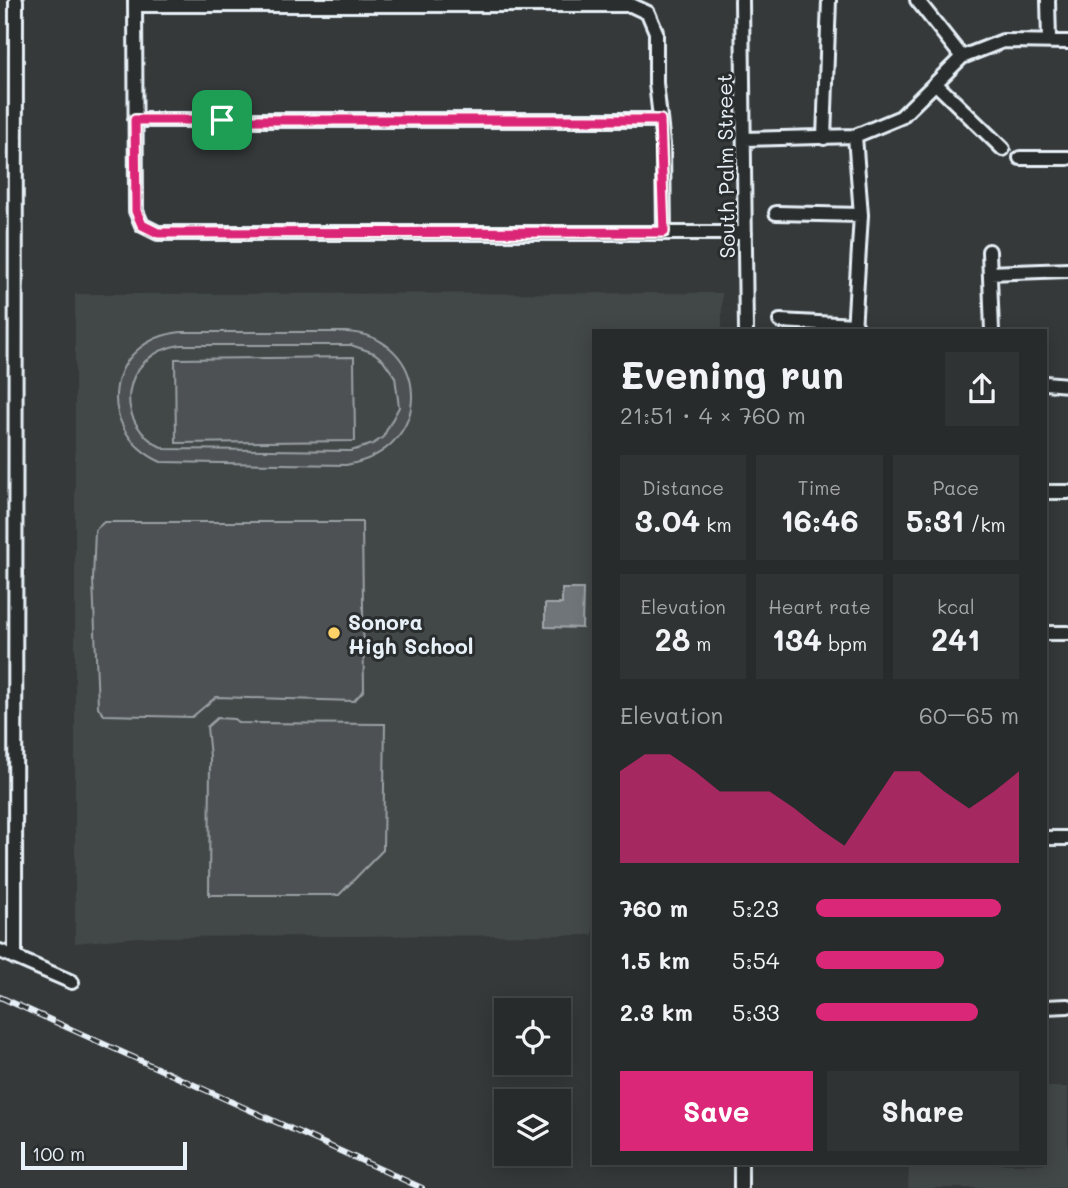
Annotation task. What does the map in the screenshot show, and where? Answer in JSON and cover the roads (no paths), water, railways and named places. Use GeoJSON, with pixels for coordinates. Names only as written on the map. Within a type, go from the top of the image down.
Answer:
{"type":"FeatureCollection","features":[{"type":"Feature","properties":{"kind":"street"},"geometry":{"type":"LineString","coordinates":[[15,958],[16,0]]}},
{"type":"Feature","properties":{"kind":"street","name":"South Palm Street"},"geometry":{"type":"LineString","coordinates":[[742,0],[746,329]]}},
{"type":"Feature","properties":{"kind":"street"},"geometry":{"type":"LineString","coordinates":[[824,138],[830,0]]}},
{"type":"Feature","properties":{"kind":"street"},"geometry":{"type":"LineString","coordinates":[[917,0],[962,57]]}},
{"type":"Feature","properties":{"kind":"street"},"geometry":{"type":"LineString","coordinates":[[1048,0],[1049,40]]}},
{"type":"Feature","properties":{"kind":"street"},"geometry":{"type":"LineString","coordinates":[[664,232],[656,32],[648,13],[631,5],[135,3],[136,211],[142,225],[158,233],[745,233]]}},
{"type":"Feature","properties":{"kind":"street"},"geometry":{"type":"LineString","coordinates":[[744,139],[855,136],[901,117],[962,57],[1003,41],[1068,42]]}},
{"type":"Feature","properties":{"kind":"street"},"geometry":{"type":"LineString","coordinates":[[936,83],[1003,149]]}},
{"type":"Feature","properties":{"kind":"street"},"geometry":{"type":"LineString","coordinates":[[135,120],[660,120]]}},
{"type":"Feature","properties":{"kind":"street"},"geometry":{"type":"LineString","coordinates":[[780,321],[855,328],[861,215],[855,136]]}},
{"type":"Feature","properties":{"kind":"street"},"geometry":{"type":"LineString","coordinates":[[1020,158],[1068,158]]}},
{"type":"Feature","properties":{"kind":"street"},"geometry":{"type":"LineString","coordinates":[[776,213],[861,215]]}},
{"type":"Feature","properties":{"kind":"street"},"geometry":{"type":"LineString","coordinates":[[989,251],[992,329]]}},
{"type":"Feature","properties":{"kind":"street"},"geometry":{"type":"LineString","coordinates":[[990,273],[1068,270]]}},
{"type":"Feature","properties":{"kind":"street"},"geometry":{"type":"LineString","coordinates":[[1047,383],[1068,385]]}},
{"type":"Feature","properties":{"kind":"street"},"geometry":{"type":"LineString","coordinates":[[1047,492],[1068,492]]}},
{"type":"Feature","properties":{"kind":"street"},"geometry":{"type":"LineString","coordinates":[[1047,633],[1068,633]]}},
{"type":"Feature","properties":{"kind":"street"},"geometry":{"type":"LineString","coordinates":[[1047,838],[1068,838]]}},
{"type":"Feature","properties":{"kind":"street"},"geometry":{"type":"LineString","coordinates":[[0,951],[72,982]]}},
{"type":"Feature","properties":{"kind":"street"},"geometry":{"type":"LineString","coordinates":[[1047,1007],[1068,1006]]}},
{"type":"Feature","properties":{"kind":"street"},"geometry":{"type":"LineString","coordinates":[[741,1165],[741,1188]]}},
{"type":"Feature","properties":{"kind":"railway"},"geometry":{"type":"LineString","coordinates":[[0,997],[422,1188]]}},
{"type":"Feature","properties":{"kind":"place","name":"Sonora High School"},"geometry":{"type":"Point","coordinates":[334,633]}}]}
